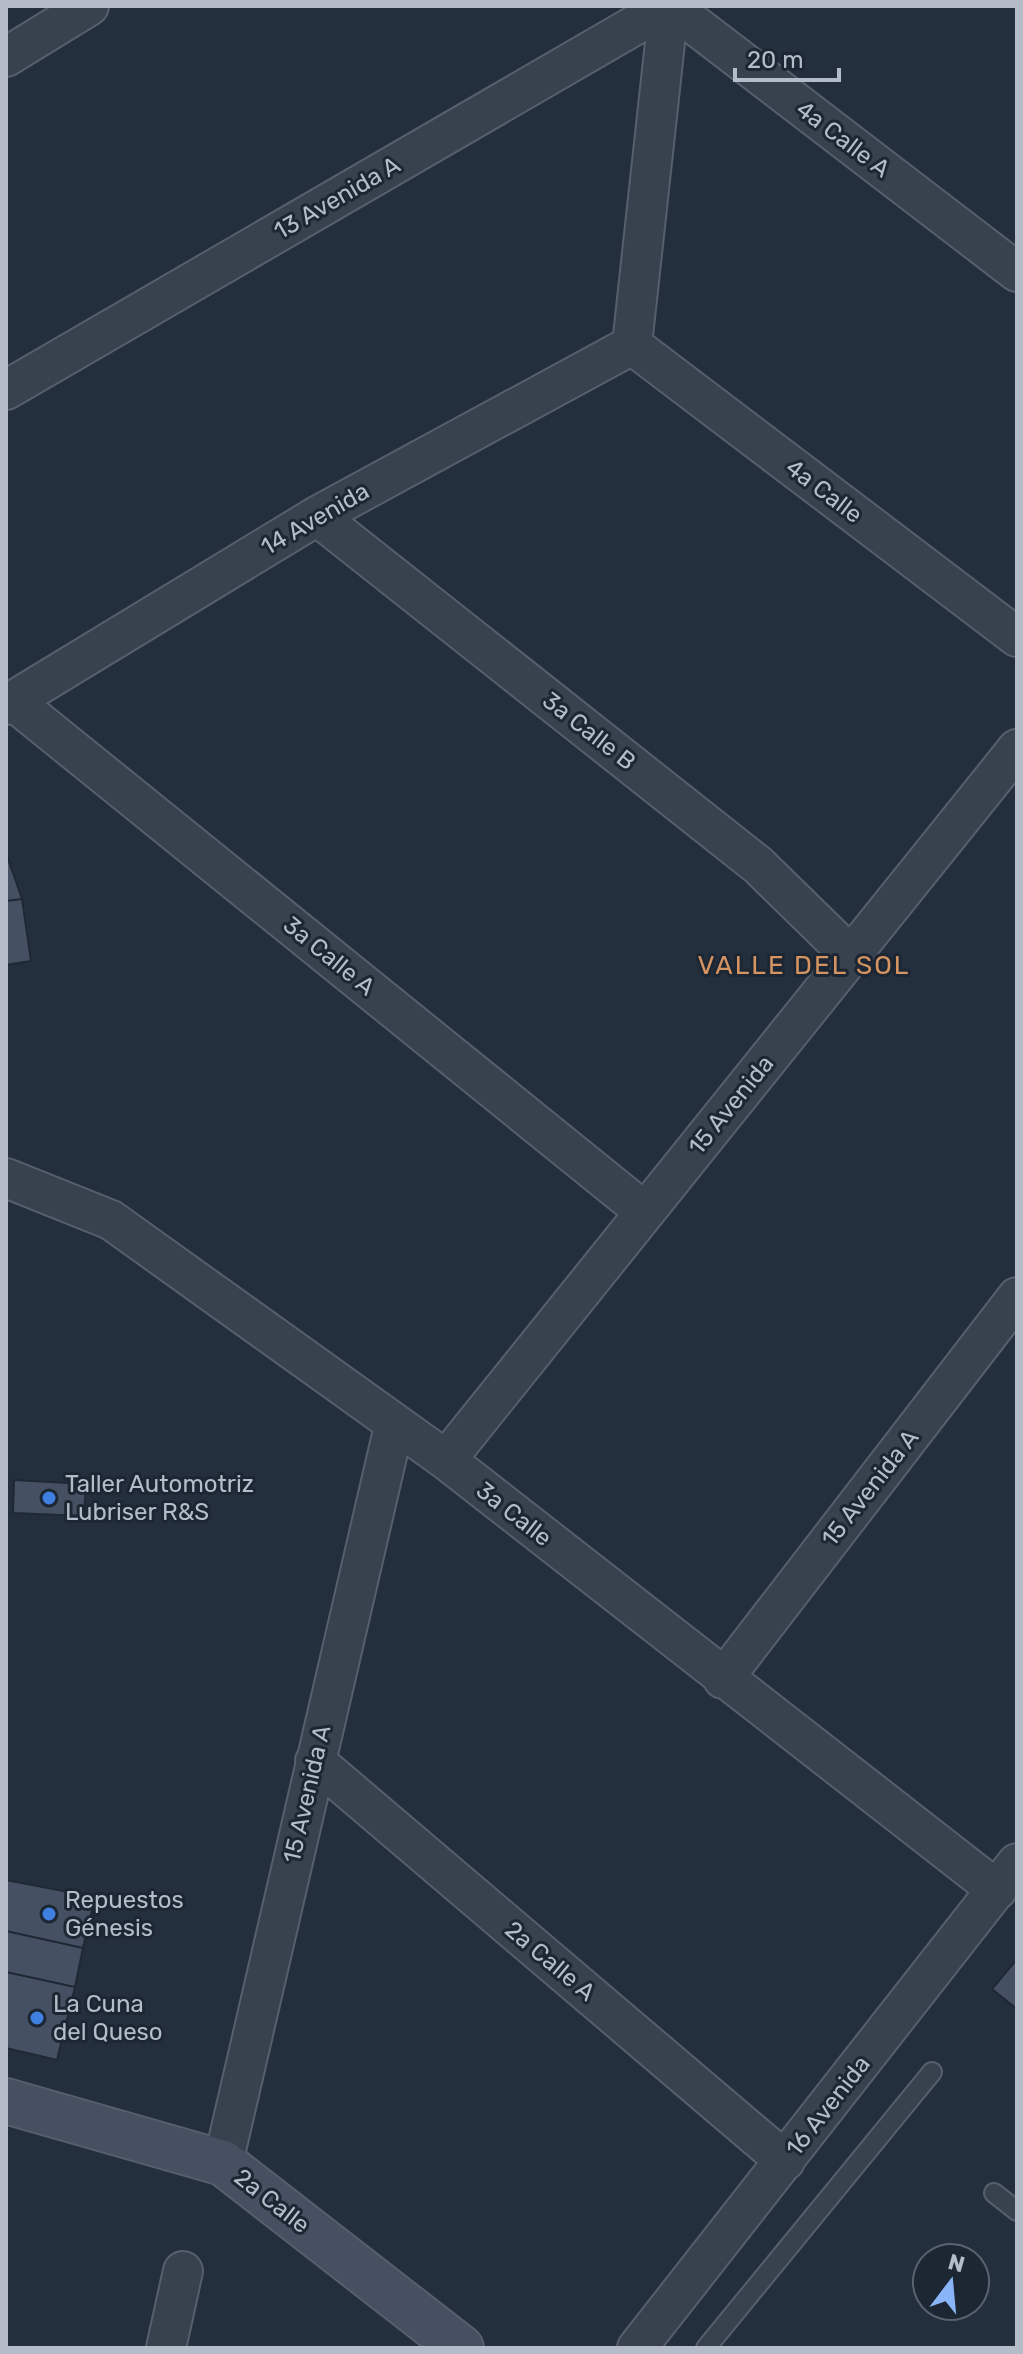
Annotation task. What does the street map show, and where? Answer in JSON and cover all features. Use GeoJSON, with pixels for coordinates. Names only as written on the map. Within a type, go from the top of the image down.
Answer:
{"type":"FeatureCollection","features":[{"type":"Feature","properties":{"kind":"main road","name":"2a Calle"},"geometry":{"type":"LineString","coordinates":[[6,2101],[223,2163],[461,2348]]}},
{"type":"Feature","properties":{"kind":"street"},"geometry":{"type":"LineString","coordinates":[[6,57],[89,6]]}},
{"type":"Feature","properties":{"kind":"street"},"geometry":{"type":"LineString","coordinates":[[632,345],[669,6]]}},
{"type":"Feature","properties":{"kind":"street","name":"4a Calle A"},"geometry":{"type":"LineString","coordinates":[[669,6],[1017,272]]}},
{"type":"Feature","properties":{"kind":"street","name":"13 Avenida A"},"geometry":{"type":"LineString","coordinates":[[6,390],[669,6]]}},
{"type":"Feature","properties":{"kind":"street","name":"14 Avenida"},"geometry":{"type":"LineString","coordinates":[[10,703],[317,516],[632,345]]}},
{"type":"Feature","properties":{"kind":"street","name":"4a Calle"},"geometry":{"type":"LineString","coordinates":[[632,345],[1017,637]]}},
{"type":"Feature","properties":{"kind":"street","name":"3a Calle B"},"geometry":{"type":"LineString","coordinates":[[317,516],[758,865],[851,956]]}},
{"type":"Feature","properties":{"kind":"street","name":"3a Calle A"},"geometry":{"type":"LineString","coordinates":[[10,703],[645,1212]]}},
{"type":"Feature","properties":{"kind":"street","name":"15 Avenida"},"geometry":{"type":"LineString","coordinates":[[446,1460],[1017,749]]}},
{"type":"Feature","properties":{"kind":"street","name":"3a Calle"},"geometry":{"type":"LineString","coordinates":[[6,1178],[111,1220],[394,1426],[446,1460],[723,1679],[1007,1877]]}},
{"type":"Feature","properties":{"kind":"street","name":"15 Avenida A"},"geometry":{"type":"LineString","coordinates":[[723,1679],[1017,1297]]}},
{"type":"Feature","properties":{"kind":"street","name":"15 Avenida A"},"geometry":{"type":"LineString","coordinates":[[223,2163],[394,1426]]}},
{"type":"Feature","properties":{"kind":"street","name":"2a Calle A"},"geometry":{"type":"LineString","coordinates":[[315,1761],[785,2161]]}},
{"type":"Feature","properties":{"kind":"street","name":"16 Avenida"},"geometry":{"type":"LineString","coordinates":[[637,2348],[1007,1877]]}},
{"type":"Feature","properties":{"kind":"street"},"geometry":{"type":"LineString","coordinates":[[166,2348],[183,2271]]}},
{"type":"Feature","properties":{"kind":"lane"},"geometry":{"type":"LineString","coordinates":[[706,2348],[932,2072]]}},
{"type":"Feature","properties":{"kind":"lane"},"geometry":{"type":"LineString","coordinates":[[994,2193],[1017,2211]]}},
{"type":"Feature","properties":{"kind":"building"},"geometry":{"type":"Polygon","coordinates":[[[6,853],[22,899],[6,901],[6,853]]]}},
{"type":"Feature","properties":{"kind":"building"},"geometry":{"type":"Polygon","coordinates":[[[22,899],[31,961],[6,965],[6,901],[22,899]]]}},
{"type":"Feature","properties":{"kind":"building","name":"Taller Automotriz Lubriser R&S"},"geometry":{"type":"Polygon","coordinates":[[[14,1480],[86,1484],[84,1516],[13,1513],[14,1480]]]}},
{"type":"Feature","properties":{"kind":"building","name":"Repuestos Génesis"},"geometry":{"type":"Polygon","coordinates":[[[6,1880],[95,1897],[83,1948],[6,1931],[6,1880]]]}},
{"type":"Feature","properties":{"kind":"building"},"geometry":{"type":"Polygon","coordinates":[[[6,1931],[83,1948],[75,1987],[6,1972],[6,1931]]]}},
{"type":"Feature","properties":{"kind":"building"},"geometry":{"type":"Polygon","coordinates":[[[1017,1959],[1017,2009],[992,1989],[1017,1959]]]}},
{"type":"Feature","properties":{"kind":"building","name":"La Cuna del Queso"},"geometry":{"type":"Polygon","coordinates":[[[6,1972],[75,1987],[57,2060],[6,2048],[6,1972]]]}},
{"type":"Feature","properties":{"kind":"place","name":"Taller Automotriz Lubriser R&S"},"geometry":{"type":"Point","coordinates":[49,1498]}},
{"type":"Feature","properties":{"kind":"place","name":"Repuestos Génesis"},"geometry":{"type":"Point","coordinates":[49,1914]}},
{"type":"Feature","properties":{"kind":"place","name":"La Cuna del Queso"},"geometry":{"type":"Point","coordinates":[37,2018]}},
{"type":"Feature","properties":{"kind":"district","name":"VALLE DEL SOL"},"geometry":{"type":"Point","coordinates":[804,965]}}]}
